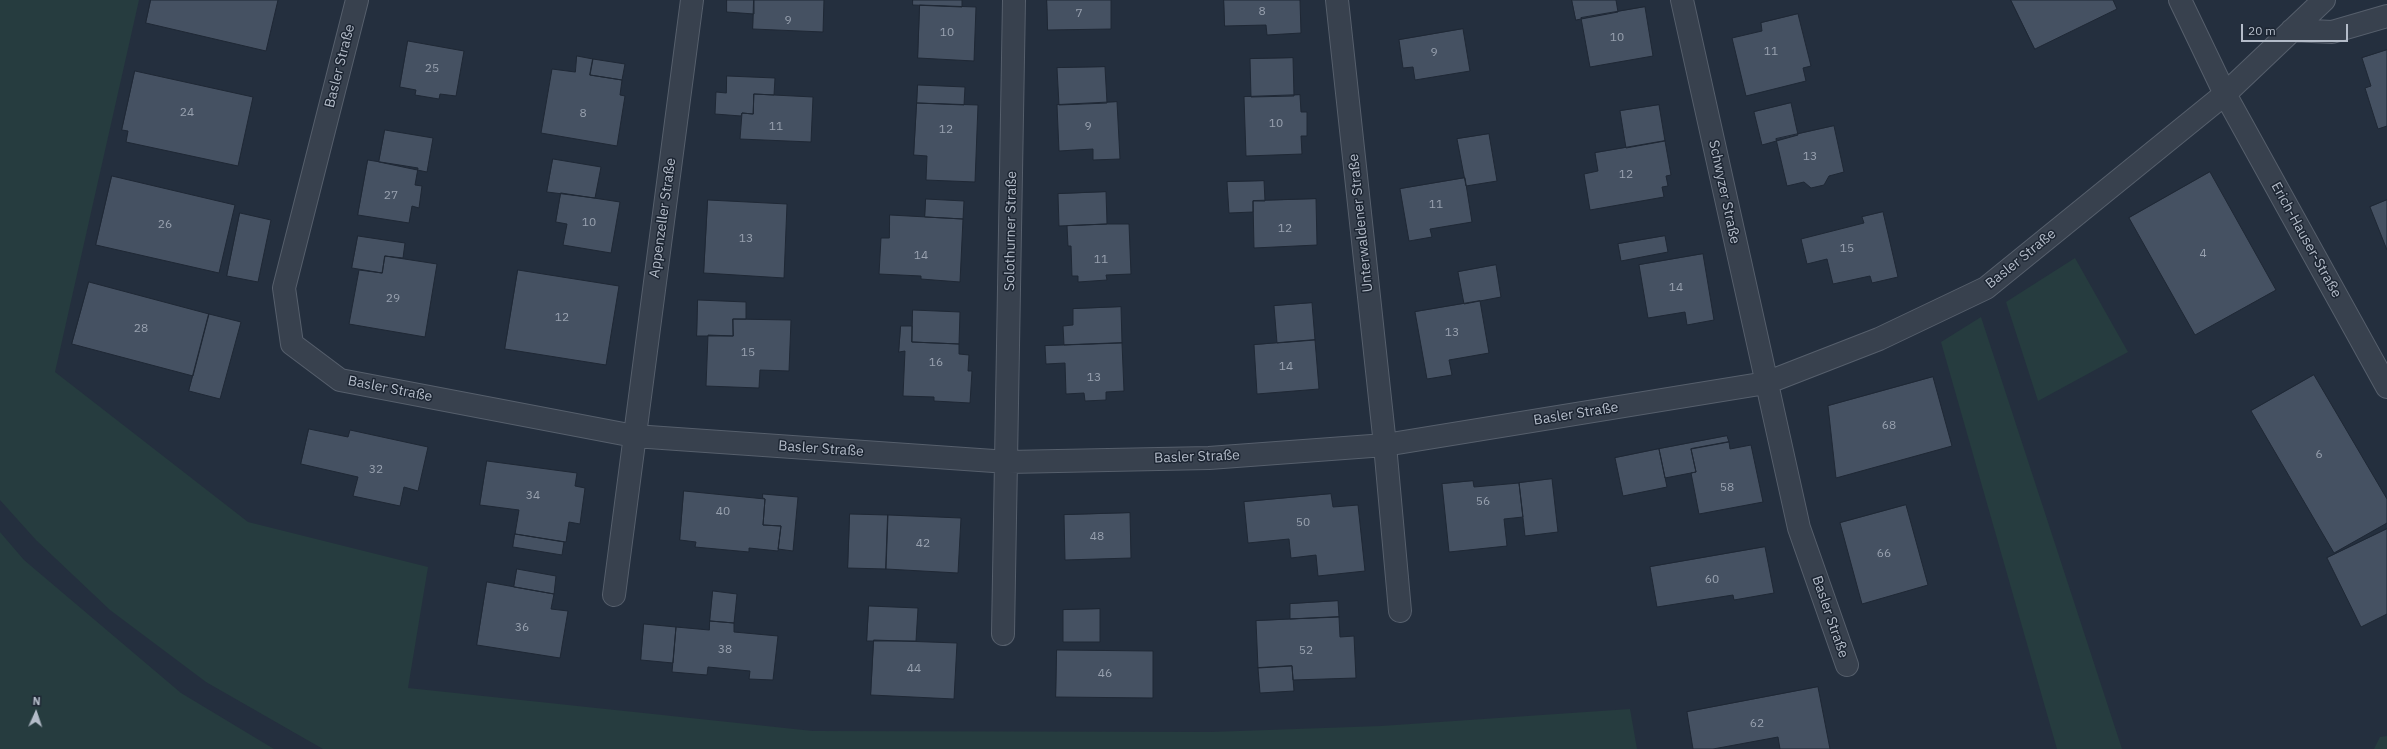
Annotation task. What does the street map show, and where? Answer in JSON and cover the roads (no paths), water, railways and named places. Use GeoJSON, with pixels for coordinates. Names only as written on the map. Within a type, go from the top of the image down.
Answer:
{"type":"FeatureCollection","features":[{"type":"Feature","properties":{"kind":"street","name":"Basler Straße"},"geometry":{"type":"LineString","coordinates":[[357,0],[284,288],[292,344],[340,380],[634,436],[1008,462],[1209,458],[1385,445],[1766,383],[1879,339],[1986,288],[2225,94],[2324,0]]}},
{"type":"Feature","properties":{"kind":"street","name":"Appenzeller Straße"},"geometry":{"type":"LineString","coordinates":[[634,436],[692,0]]}},
{"type":"Feature","properties":{"kind":"street","name":"Solothurner Straße"},"geometry":{"type":"LineString","coordinates":[[1008,462],[1014,0]]}},
{"type":"Feature","properties":{"kind":"street","name":"Unterwaldener Straße"},"geometry":{"type":"LineString","coordinates":[[1337,0],[1385,445]]}},
{"type":"Feature","properties":{"kind":"street","name":"Schwyzer Straße"},"geometry":{"type":"LineString","coordinates":[[1682,0],[1766,383]]}},
{"type":"Feature","properties":{"kind":"street","name":"Erich-Hauser-Straße"},"geometry":{"type":"LineString","coordinates":[[2180,0],[2225,94],[2387,387]]}},
{"type":"Feature","properties":{"kind":"street"},"geometry":{"type":"LineString","coordinates":[[2292,30],[2332,32],[2387,16]]}},
{"type":"Feature","properties":{"kind":"street","name":"Basler Straße"},"geometry":{"type":"LineString","coordinates":[[1766,383],[1799,528],[1847,665]]}},
{"type":"Feature","properties":{"kind":"street"},"geometry":{"type":"LineString","coordinates":[[614,595],[634,436]]}},
{"type":"Feature","properties":{"kind":"street"},"geometry":{"type":"LineString","coordinates":[[1385,445],[1400,611]]}},
{"type":"Feature","properties":{"kind":"street"},"geometry":{"type":"LineString","coordinates":[[1003,634],[1008,462]]}}]}
